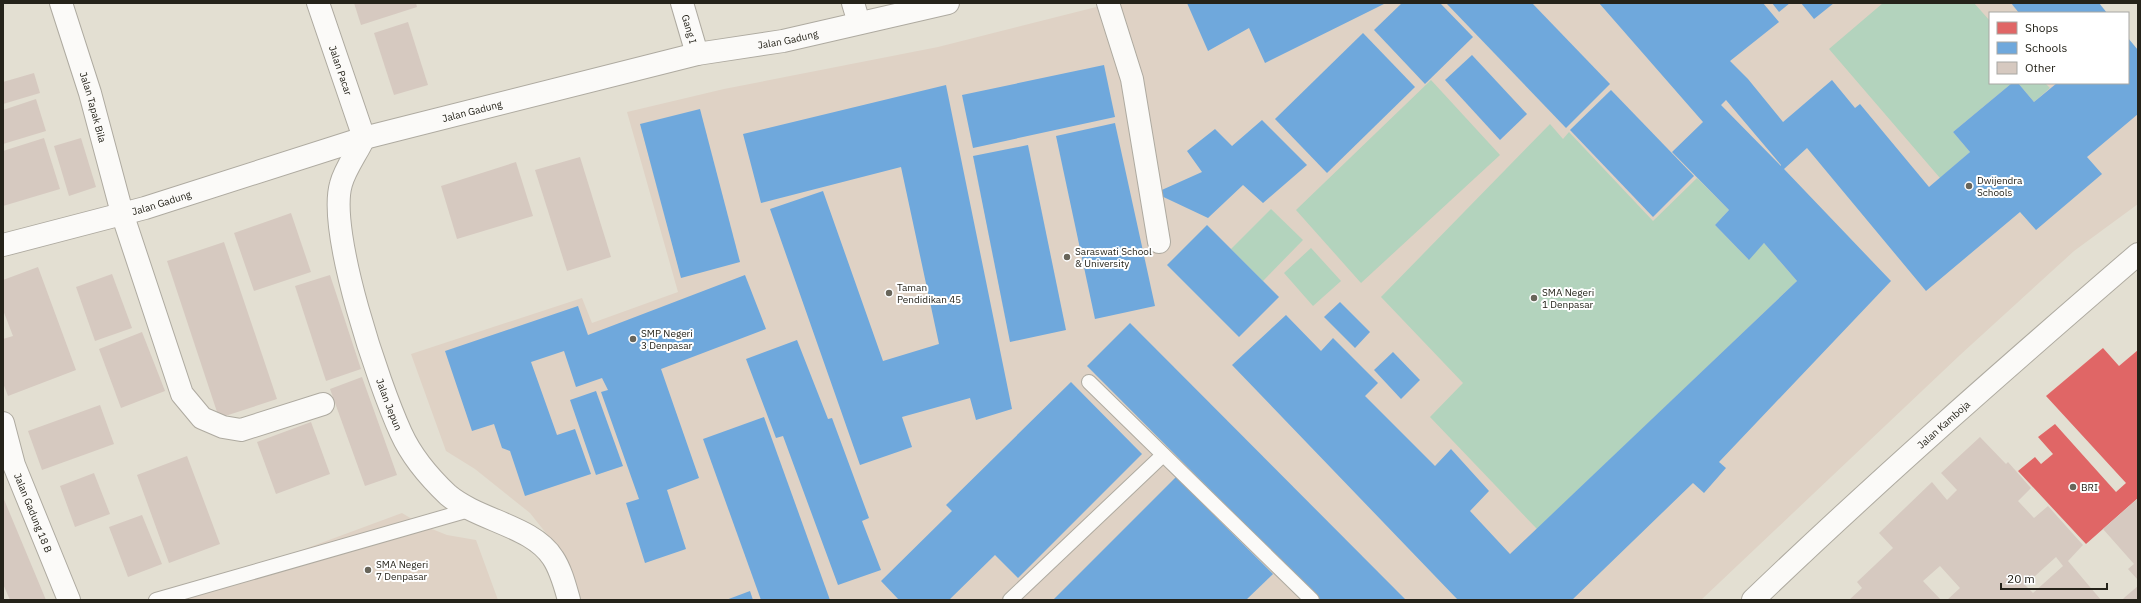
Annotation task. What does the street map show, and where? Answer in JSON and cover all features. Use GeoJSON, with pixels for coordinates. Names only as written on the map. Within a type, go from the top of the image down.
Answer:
{"type":"FeatureCollection","features":[{"type":"Feature","properties":{"kind":"street","name":"Jalan Tapak Bila"},"geometry":{"type":"LineString","coordinates":[[61,3],[90,93],[122,213],[182,394],[202,418],[223,427],[241,430],[323,404]]}},
{"type":"Feature","properties":{"kind":"street","name":"Jalan Pacar"},"geometry":{"type":"LineString","coordinates":[[318,3],[364,138]]}},
{"type":"Feature","properties":{"kind":"street","name":"Gang I"},"geometry":{"type":"LineString","coordinates":[[682,3],[697,54]]}},
{"type":"Feature","properties":{"kind":"street","name":"Jalan Gadung"},"geometry":{"type":"LineString","coordinates":[[3,245],[145,208],[364,138],[697,54],[783,41],[856,13],[948,3]]}},
{"type":"Feature","properties":{"kind":"street"},"geometry":{"type":"LineString","coordinates":[[1108,3],[1132,79],[1160,242]]}},
{"type":"Feature","properties":{"kind":"street","name":"Jalan Jepun"},"geometry":{"type":"LineString","coordinates":[[364,138],[341,184],[338,207],[356,303],[401,434],[424,469],[448,494],[469,510],[533,536],[555,561],[569,600]]}},
{"type":"Feature","properties":{"kind":"street","name":"Jalan Kamboja"},"geometry":{"type":"LineString","coordinates":[[1753,600],[1845,511],[1999,374],[2138,254]]}},
{"type":"Feature","properties":{"kind":"street","name":"Jalan Gadung 18 B"},"geometry":{"type":"LineString","coordinates":[[3,423],[14,465],[69,600]]}},
{"type":"Feature","properties":{"kind":"lane"},"geometry":{"type":"LineString","coordinates":[[1088,382],[1312,600]]}},
{"type":"Feature","properties":{"kind":"lane"},"geometry":{"type":"LineString","coordinates":[[1010,600],[1163,455]]}},
{"type":"Feature","properties":{"kind":"lane"},"geometry":{"type":"LineString","coordinates":[[156,600],[469,510]]}},
{"type":"Feature","properties":{"kind":"shaded area"},"geometry":{"type":"Polygon","coordinates":[[[1112,3],[2099,3],[2106,12],[1989,12],[1989,84],[2129,84],[2138,50],[2138,204],[2074,251],[1960,355],[1701,600],[580,600],[565,557],[530,513],[475,469],[446,451],[411,354],[582,298],[592,323],[678,292],[627,112],[724,89],[938,47],[1112,3]]]}},
{"type":"Feature","properties":{"kind":"shaded area","name":"SMA Negeri 7 Denpasar"},"geometry":{"type":"Polygon","coordinates":[[[402,513],[422,525],[447,535],[476,540],[498,600],[167,600],[402,513]]]}},
{"type":"Feature","properties":{"kind":"green space"},"geometry":{"type":"Polygon","coordinates":[[[1883,3],[1974,3],[1989,20],[1989,84],[2011,84],[1953,132],[1970,152],[1940,178],[1829,49],[1883,3]]]}},
{"type":"Feature","properties":{"kind":"green space"},"geometry":{"type":"Polygon","coordinates":[[[1431,80],[1500,155],[1361,283],[1296,210],[1431,80]]]}},
{"type":"Feature","properties":{"kind":"green space"},"geometry":{"type":"Polygon","coordinates":[[[2019,84],[2046,84],[2050,88],[2034,102],[2019,84]]]}},
{"type":"Feature","properties":{"kind":"green space"},"geometry":{"type":"Polygon","coordinates":[[[1550,124],[1563,139],[1569,132],[1653,221],[1697,178],[1729,210],[1715,225],[1748,259],[1764,243],[1797,281],[1537,529],[1430,417],[1463,383],[1381,297],[1550,124]]]}},
{"type":"Feature","properties":{"kind":"green space"},"geometry":{"type":"Polygon","coordinates":[[[1271,209],[1303,240],[1263,281],[1231,249],[1271,209]]]}},
{"type":"Feature","properties":{"kind":"green space"},"geometry":{"type":"Polygon","coordinates":[[[1311,248],[1341,281],[1313,306],[1284,273],[1311,248]]]}},
{"type":"Feature","properties":{"kind":"building: Shops"},"geometry":{"type":"Polygon","coordinates":[[[2103,348],[2119,366],[2138,350],[2138,498],[2086,544],[2018,471],[2035,457],[2041,464],[2053,454],[2038,437],[2055,424],[2116,492],[2126,483],[2046,396],[2103,348]]]}},
{"type":"Feature","properties":{"kind":"building: Schools"},"geometry":{"type":"Polygon","coordinates":[[[1187,3],[1386,3],[1265,63],[1249,28],[1208,51],[1187,3]]]}},
{"type":"Feature","properties":{"kind":"building: Schools"},"geometry":{"type":"Polygon","coordinates":[[[1402,3],[1440,3],[1473,37],[1425,84],[1374,30],[1402,3]]]}},
{"type":"Feature","properties":{"kind":"building: Schools"},"geometry":{"type":"Polygon","coordinates":[[[1446,3],[1532,3],[1610,84],[1566,128],[1446,3]]]}},
{"type":"Feature","properties":{"kind":"building: Schools"},"geometry":{"type":"Polygon","coordinates":[[[1599,3],[1763,3],[1779,22],[1730,61],[1748,79],[1783,122],[1832,80],[1855,108],[1860,104],[1929,187],[1970,152],[1953,132],[2011,84],[2019,84],[2034,102],[2056,84],[2129,84],[2129,39],[2138,50],[2138,114],[2087,157],[2102,174],[2036,230],[2020,212],[1926,291],[1807,148],[1784,169],[1891,281],[1719,462],[1726,468],[1704,493],[1693,483],[1572,600],[1458,600],[1232,365],[1286,315],[1321,351],[1333,338],[1378,383],[1365,396],[1435,466],[1451,449],[1489,491],[1470,511],[1510,554],[1797,281],[1764,243],[1749,260],[1715,225],[1729,210],[1672,152],[1703,122],[1599,3]],[[1726,100],[1721,105],[1781,165],[1726,100]]]}},
{"type":"Feature","properties":{"kind":"building: Schools"},"geometry":{"type":"Polygon","coordinates":[[[1772,3],[1790,3],[1779,12],[1772,3]]]}},
{"type":"Feature","properties":{"kind":"building: Schools"},"geometry":{"type":"Polygon","coordinates":[[[1801,3],[1834,3],[1814,19],[1801,3]]]}},
{"type":"Feature","properties":{"kind":"building: Schools"},"geometry":{"type":"Polygon","coordinates":[[[2011,3],[2099,3],[2106,12],[2018,12],[2011,3]]]}},
{"type":"Feature","properties":{"kind":"building: Schools"},"geometry":{"type":"Polygon","coordinates":[[[1363,33],[1415,87],[1327,173],[1275,119],[1363,33]]]}},
{"type":"Feature","properties":{"kind":"building: Schools"},"geometry":{"type":"Polygon","coordinates":[[[1472,55],[1527,114],[1500,140],[1445,80],[1472,55]]]}},
{"type":"Feature","properties":{"kind":"building: Schools"},"geometry":{"type":"Polygon","coordinates":[[[1104,65],[1115,117],[973,148],[962,95],[1104,65]]]}},
{"type":"Feature","properties":{"kind":"building: Schools"},"geometry":{"type":"Polygon","coordinates":[[[946,85],[1012,409],[976,420],[970,398],[902,417],[912,447],[860,465],[770,209],[823,191],[883,361],[939,344],[901,167],[761,203],[743,134],[946,85]]]}},
{"type":"Feature","properties":{"kind":"building: Schools"},"geometry":{"type":"Polygon","coordinates":[[[1611,90],[1694,176],[1653,217],[1570,130],[1611,90]]]}},
{"type":"Feature","properties":{"kind":"building: Schools"},"geometry":{"type":"Polygon","coordinates":[[[700,109],[740,262],[681,278],[640,124],[700,109]]]}},
{"type":"Feature","properties":{"kind":"building: Schools"},"geometry":{"type":"Polygon","coordinates":[[[1262,120],[1307,165],[1263,203],[1243,185],[1208,218],[1155,193],[1202,172],[1187,151],[1215,129],[1232,146],[1262,120]]]}},
{"type":"Feature","properties":{"kind":"building: Schools"},"geometry":{"type":"Polygon","coordinates":[[[1115,123],[1155,306],[1095,319],[1056,136],[1115,123]]]}},
{"type":"Feature","properties":{"kind":"building: Schools"},"geometry":{"type":"Polygon","coordinates":[[[1028,145],[1066,330],[1010,342],[973,156],[1028,145]]]}},
{"type":"Feature","properties":{"kind":"building: Schools"},"geometry":{"type":"Polygon","coordinates":[[[1207,225],[1279,297],[1239,337],[1167,265],[1207,225]]]}},
{"type":"Feature","properties":{"kind":"building: Schools"},"geometry":{"type":"Polygon","coordinates":[[[745,275],[766,329],[661,369],[699,478],[667,490],[686,549],[645,563],[626,503],[639,499],[601,392],[608,390],[602,378],[576,387],[564,351],[531,362],[557,435],[575,429],[591,474],[525,496],[510,451],[502,448],[494,424],[472,431],[445,351],[578,306],[588,335],[745,275]]]}},
{"type":"Feature","properties":{"kind":"building: Schools"},"geometry":{"type":"Polygon","coordinates":[[[1340,302],[1370,332],[1355,348],[1324,317],[1340,302]]]}},
{"type":"Feature","properties":{"kind":"building: Schools"},"geometry":{"type":"Polygon","coordinates":[[[1130,323],[1406,600],[1320,600],[1087,366],[1130,323]]]}},
{"type":"Feature","properties":{"kind":"building: Schools"},"geometry":{"type":"Polygon","coordinates":[[[797,340],[828,419],[832,418],[869,518],[862,521],[881,570],[838,585],[783,436],[776,438],[746,359],[797,340]]]}},
{"type":"Feature","properties":{"kind":"building: Schools"},"geometry":{"type":"Polygon","coordinates":[[[1393,352],[1420,380],[1401,399],[1374,370],[1393,352]]]}},
{"type":"Feature","properties":{"kind":"building: Schools"},"geometry":{"type":"Polygon","coordinates":[[[1071,382],[1142,454],[1018,578],[995,555],[949,600],[899,600],[881,581],[952,511],[946,505],[1071,382]]]}},
{"type":"Feature","properties":{"kind":"building: Schools"},"geometry":{"type":"Polygon","coordinates":[[[596,391],[623,466],[596,475],[570,400],[596,391]]]}},
{"type":"Feature","properties":{"kind":"building: Schools"},"geometry":{"type":"Polygon","coordinates":[[[764,417],[830,600],[761,600],[703,439],[764,417]]]}},
{"type":"Feature","properties":{"kind":"building: Schools"},"geometry":{"type":"Polygon","coordinates":[[[1176,477],[1273,574],[1246,600],[1053,600],[1176,477]]]}},
{"type":"Feature","properties":{"kind":"building: Schools"},"geometry":{"type":"Polygon","coordinates":[[[750,591],[753,600],[726,600],[750,591]]]}},
{"type":"Feature","properties":{"kind":"building: Other"},"geometry":{"type":"Polygon","coordinates":[[[354,3],[416,3],[417,7],[361,25],[354,3]]]}},
{"type":"Feature","properties":{"kind":"building: Other"},"geometry":{"type":"Polygon","coordinates":[[[408,22],[428,85],[394,95],[374,33],[408,22]]]}},
{"type":"Feature","properties":{"kind":"building: Other"},"geometry":{"type":"Polygon","coordinates":[[[34,73],[40,93],[3,104],[3,82],[34,73]]]}},
{"type":"Feature","properties":{"kind":"building: Other"},"geometry":{"type":"Polygon","coordinates":[[[36,99],[46,131],[3,144],[3,110],[36,99]]]}},
{"type":"Feature","properties":{"kind":"building: Other"},"geometry":{"type":"Polygon","coordinates":[[[44,138],[60,189],[3,206],[3,151],[44,138]]]}},
{"type":"Feature","properties":{"kind":"building: Other"},"geometry":{"type":"Polygon","coordinates":[[[81,138],[96,187],[69,196],[54,146],[81,138]]]}},
{"type":"Feature","properties":{"kind":"building: Other"},"geometry":{"type":"Polygon","coordinates":[[[580,157],[611,257],[567,271],[535,170],[580,157]]]}},
{"type":"Feature","properties":{"kind":"building: Other"},"geometry":{"type":"Polygon","coordinates":[[[516,162],[533,216],[457,239],[441,186],[516,162]]]}},
{"type":"Feature","properties":{"kind":"building: Other"},"geometry":{"type":"Polygon","coordinates":[[[291,213],[311,272],[254,291],[234,233],[291,213]]]}},
{"type":"Feature","properties":{"kind":"building: Other"},"geometry":{"type":"Polygon","coordinates":[[[224,242],[277,399],[219,418],[167,261],[224,242]]]}},
{"type":"Feature","properties":{"kind":"building: Other"},"geometry":{"type":"Polygon","coordinates":[[[38,267],[76,370],[8,396],[3,383],[3,339],[13,336],[3,310],[3,280],[38,267]]]}},
{"type":"Feature","properties":{"kind":"building: Other"},"geometry":{"type":"Polygon","coordinates":[[[112,274],[132,328],[95,341],[76,287],[112,274]]]}},
{"type":"Feature","properties":{"kind":"building: Other"},"geometry":{"type":"Polygon","coordinates":[[[330,275],[361,369],[326,381],[295,286],[330,275]]]}},
{"type":"Feature","properties":{"kind":"building: Other"},"geometry":{"type":"Polygon","coordinates":[[[142,332],[165,391],[121,408],[99,349],[142,332]]]}},
{"type":"Feature","properties":{"kind":"building: Other"},"geometry":{"type":"Polygon","coordinates":[[[362,377],[397,475],[365,486],[330,389],[362,377]]]}},
{"type":"Feature","properties":{"kind":"building: Other"},"geometry":{"type":"Polygon","coordinates":[[[100,405],[114,444],[42,470],[28,431],[100,405]]]}},
{"type":"Feature","properties":{"kind":"building: Other"},"geometry":{"type":"Polygon","coordinates":[[[311,422],[330,474],[276,494],[257,442],[311,422]]]}},
{"type":"Feature","properties":{"kind":"building: Other"},"geometry":{"type":"Polygon","coordinates":[[[1980,437],[2006,464],[2008,462],[2031,488],[2018,501],[2034,518],[2048,506],[2083,545],[2068,561],[2101,600],[1947,600],[1960,588],[1940,566],[1923,581],[1941,600],[1849,600],[1862,588],[1857,582],[1893,548],[1879,533],[1932,482],[1947,500],[1957,490],[1941,473],[1980,437]],[[2056,557],[2025,585],[2033,593],[2063,566],[2056,557]]]}},
{"type":"Feature","properties":{"kind":"building: Other"},"geometry":{"type":"Polygon","coordinates":[[[187,456],[220,544],[169,563],[137,475],[187,456]]]}},
{"type":"Feature","properties":{"kind":"building: Other"},"geometry":{"type":"Polygon","coordinates":[[[94,473],[110,514],[75,527],[60,486],[94,473]]]}},
{"type":"Feature","properties":{"kind":"building: Other"},"geometry":{"type":"Polygon","coordinates":[[[3,497],[46,600],[10,600],[3,584],[3,497]]]}},
{"type":"Feature","properties":{"kind":"building: Other"},"geometry":{"type":"Polygon","coordinates":[[[2137,499],[2138,580],[2128,569],[2134,564],[2103,529],[2137,499]]]}},
{"type":"Feature","properties":{"kind":"building: Other"},"geometry":{"type":"Polygon","coordinates":[[[142,515],[162,564],[128,577],[109,527],[142,515]]]}},
{"type":"Feature","properties":{"kind":"building: Other"},"geometry":{"type":"Polygon","coordinates":[[[2138,586],[2138,600],[2122,600],[2125,597],[2138,586]]]}},
{"type":"Feature","properties":{"kind":"place","name":"Dwijendra Schools"},"geometry":{"type":"Point","coordinates":[1969,186]}},
{"type":"Feature","properties":{"kind":"place","name":"Saraswati School & University"},"geometry":{"type":"Point","coordinates":[1067,257]}},
{"type":"Feature","properties":{"kind":"place","name":"Taman Pendidikan 45"},"geometry":{"type":"Point","coordinates":[889,293]}},
{"type":"Feature","properties":{"kind":"place","name":"SMA Negeri 1 Denpasar"},"geometry":{"type":"Point","coordinates":[1534,298]}},
{"type":"Feature","properties":{"kind":"place","name":"SMP Negeri 3 Denpasar"},"geometry":{"type":"Point","coordinates":[633,339]}},
{"type":"Feature","properties":{"kind":"place","name":"BRI"},"geometry":{"type":"Point","coordinates":[2073,487]}},
{"type":"Feature","properties":{"kind":"place","name":"SMA Negeri 7 Denpasar"},"geometry":{"type":"Point","coordinates":[368,570]}}]}
